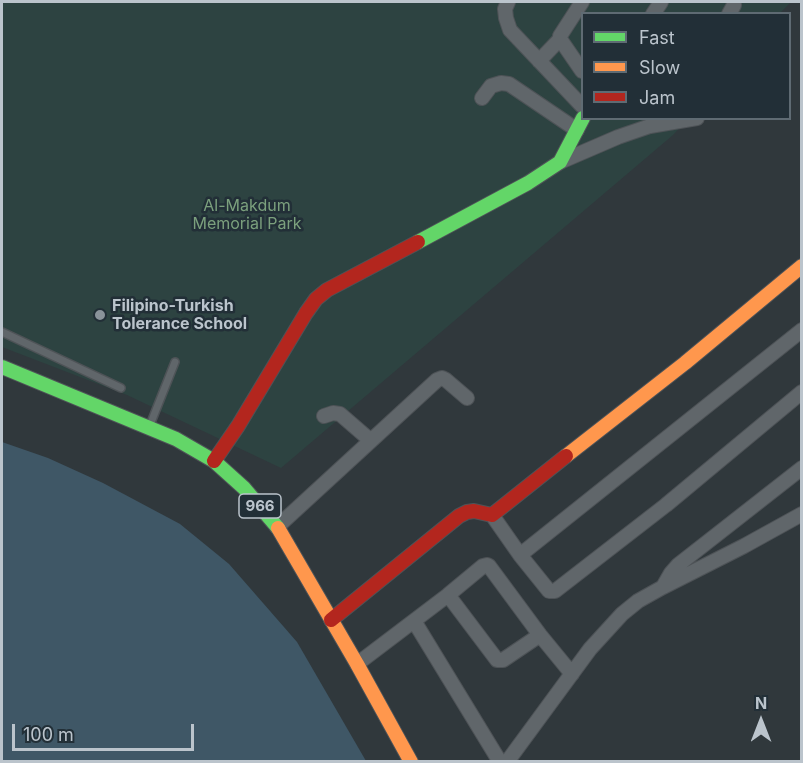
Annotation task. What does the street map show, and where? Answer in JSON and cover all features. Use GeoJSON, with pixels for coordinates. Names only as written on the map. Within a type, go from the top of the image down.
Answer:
{"type":"FeatureCollection","features":[{"type":"Feature","properties":{"kind":"street"},"geometry":{"type":"LineString","coordinates":[[508,2],[505,9],[510,30],[581,105]]}},
{"type":"Feature","properties":{"kind":"street"},"geometry":{"type":"LineString","coordinates":[[539,61],[560,39],[582,2]]}},
{"type":"Feature","properties":{"kind":"street"},"geometry":{"type":"LineString","coordinates":[[560,39],[581,70]]}},
{"type":"Feature","properties":{"kind":"street"},"geometry":{"type":"LineString","coordinates":[[482,98],[491,86],[501,83],[508,84],[580,124],[561,162]]}},
{"type":"Feature","properties":{"kind":"street"},"geometry":{"type":"LineString","coordinates":[[214,461],[238,426],[306,313],[316,299],[327,290],[528,183],[561,162],[653,122],[675,120]]}},
{"type":"Feature","properties":{"kind":"street"},"geometry":{"type":"LineString","coordinates":[[492,515],[799,272]]}},
{"type":"Feature","properties":{"kind":"street"},"geometry":{"type":"LineString","coordinates":[[520,555],[801,330]]}},
{"type":"Feature","properties":{"kind":"street","name":"966"},"geometry":{"type":"LineString","coordinates":[[2,367],[176,439],[214,461],[244,488],[277,527],[411,762]]}},
{"type":"Feature","properties":{"kind":"street"},"geometry":{"type":"LineString","coordinates":[[277,527],[437,380],[442,378],[446,380],[467,398]]}},
{"type":"Feature","properties":{"kind":"street"},"geometry":{"type":"LineString","coordinates":[[331,620],[459,516],[474,511],[492,515],[549,591],[555,591],[666,505],[801,392]]}},
{"type":"Feature","properties":{"kind":"street"},"geometry":{"type":"LineString","coordinates":[[324,416],[333,413],[340,414],[370,441]]}},
{"type":"Feature","properties":{"kind":"street"},"geometry":{"type":"LineString","coordinates":[[663,587],[678,565],[801,468]]}},
{"type":"Feature","properties":{"kind":"street"},"geometry":{"type":"LineString","coordinates":[[507,762],[604,632],[622,614],[663,587],[801,514]]}},
{"type":"Feature","properties":{"kind":"street"},"geometry":{"type":"LineString","coordinates":[[357,664],[483,566],[489,566],[572,674]]}},
{"type":"Feature","properties":{"kind":"street"},"geometry":{"type":"LineString","coordinates":[[448,595],[497,660],[503,660],[540,635]]}},
{"type":"Feature","properties":{"kind":"street"},"geometry":{"type":"LineString","coordinates":[[414,621],[500,762]]}},
{"type":"Feature","properties":{"kind":"lane"},"geometry":{"type":"LineString","coordinates":[[2,332],[121,388]]}},
{"type":"Feature","properties":{"kind":"lane"},"geometry":{"type":"LineString","coordinates":[[149,428],[175,362]]}},
{"type":"Feature","properties":{"kind":"green space","name":"Al-Makdum Memorial Park"},"geometry":{"type":"Polygon","coordinates":[[[2,2],[791,2],[781,12],[581,12],[581,120],[687,120],[673,135],[281,468],[127,395],[2,347],[2,2]]]}},
{"type":"Feature","properties":{"kind":"water"},"geometry":{"type":"Polygon","coordinates":[[[2,442],[48,458],[103,483],[180,524],[229,564],[297,642],[366,761],[2,761],[2,442]]]}},
{"type":"Feature","properties":{"kind":"traffic: fast"},"geometry":{"type":"LineString","coordinates":[[418,242],[528,183],[560,162],[582,120]]}},
{"type":"Feature","properties":{"kind":"traffic: fast"},"geometry":{"type":"LineString","coordinates":[[2,367],[176,439],[214,461],[244,488],[278,528]]}},
{"type":"Feature","properties":{"kind":"traffic: slow"},"geometry":{"type":"LineString","coordinates":[[566,456],[685,363],[802,266]]}},
{"type":"Feature","properties":{"kind":"traffic: slow"},"geometry":{"type":"LineString","coordinates":[[278,528],[411,762]]}},
{"type":"Feature","properties":{"kind":"traffic: jam"},"geometry":{"type":"LineString","coordinates":[[214,461],[316,299],[327,290],[418,242]]}},
{"type":"Feature","properties":{"kind":"traffic: jam"},"geometry":{"type":"LineString","coordinates":[[331,620],[459,516],[474,511],[492,515],[566,456]]}},
{"type":"Feature","properties":{"kind":"place","name":"Filipino-Turkish Tolerance School"},"geometry":{"type":"Point","coordinates":[100,315]}}]}
